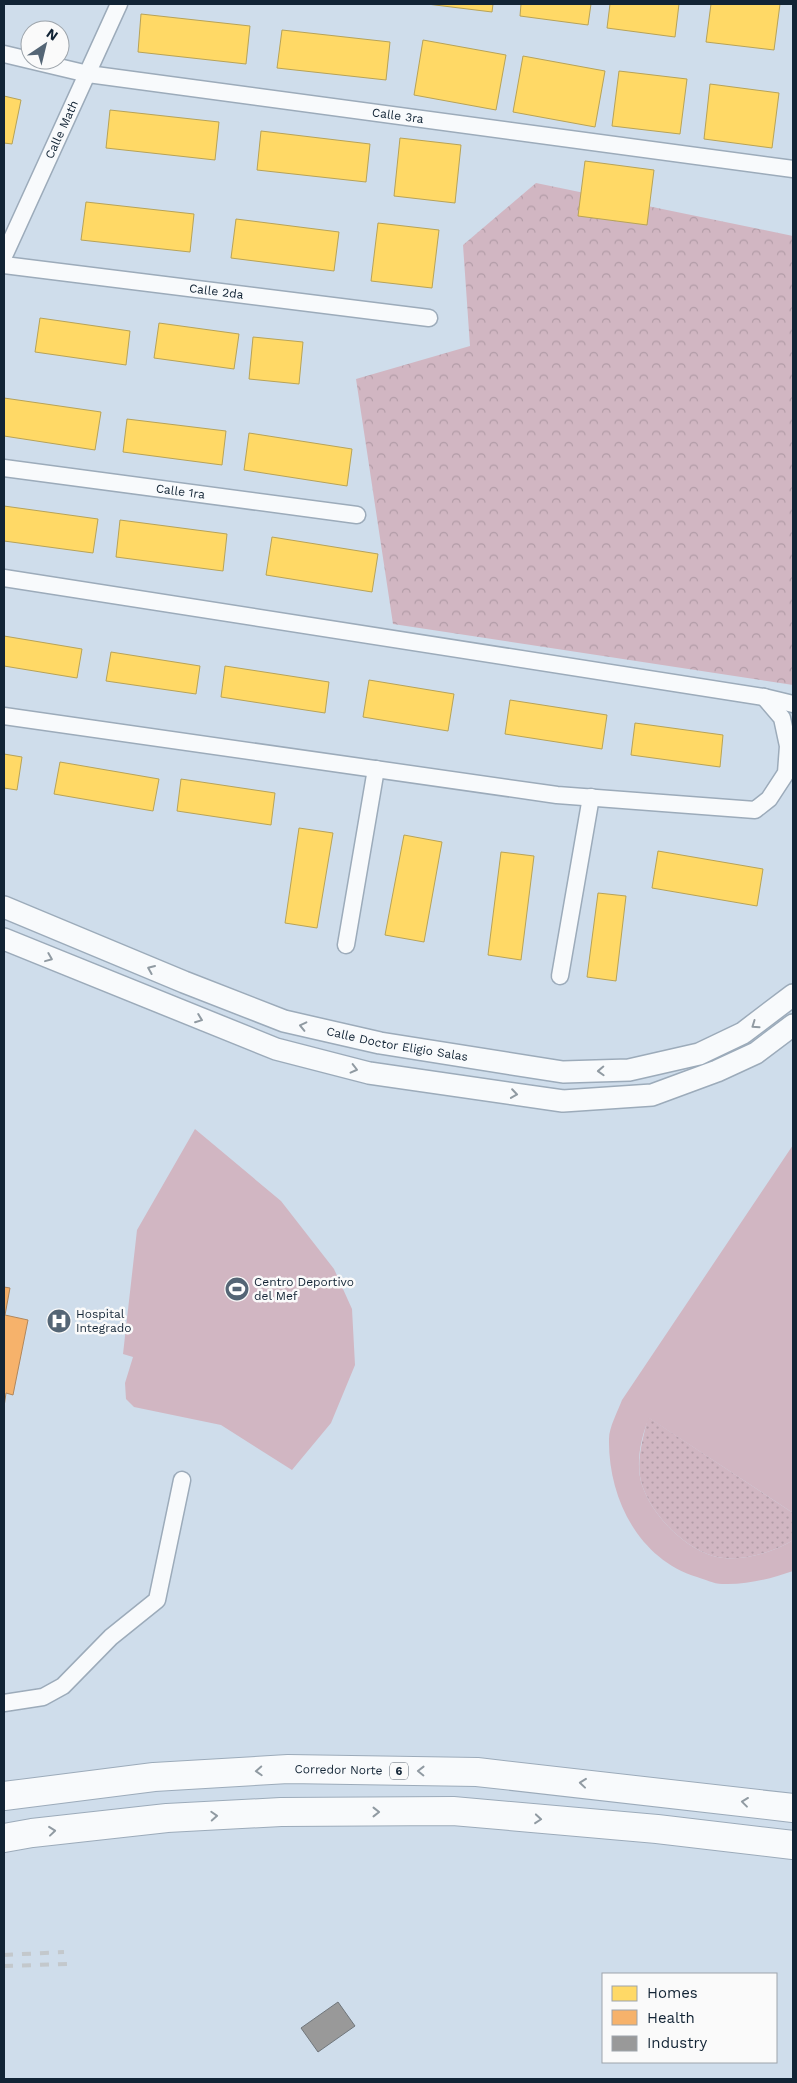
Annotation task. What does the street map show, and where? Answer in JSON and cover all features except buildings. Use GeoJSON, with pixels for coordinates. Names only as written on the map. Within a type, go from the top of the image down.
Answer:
{"type":"FeatureCollection","features":[{"type":"Feature","properties":{"kind":"highway","name":"Corredor Norte"},"geometry":{"type":"LineString","coordinates":[[4,1796],[154,1777],[298,1769],[477,1772],[793,1808]]}},
{"type":"Feature","properties":{"kind":"highway"},"geometry":{"type":"LineString","coordinates":[[4,1838],[32,1833],[167,1818],[281,1812],[453,1812],[657,1829],[793,1846]]}},
{"type":"Feature","properties":{"kind":"street","name":"Calle Math"},"geometry":{"type":"LineString","coordinates":[[4,256],[119,4]]}},
{"type":"Feature","properties":{"kind":"street","name":"Calle 3ra"},"geometry":{"type":"LineString","coordinates":[[4,54],[88,74],[793,169]]}},
{"type":"Feature","properties":{"kind":"street","name":"Calle 2da"},"geometry":{"type":"LineString","coordinates":[[4,265],[429,318]]}},
{"type":"Feature","properties":{"kind":"street","name":"Calle 1ra"},"geometry":{"type":"LineString","coordinates":[[4,468],[357,514]]}},
{"type":"Feature","properties":{"kind":"street"},"geometry":{"type":"LineString","coordinates":[[4,578],[764,697],[793,704]]}},
{"type":"Feature","properties":{"kind":"street"},"geometry":{"type":"LineString","coordinates":[[4,716],[557,795],[755,810],[769,799],[786,773],[788,746],[782,718],[764,697]]}},
{"type":"Feature","properties":{"kind":"street"},"geometry":{"type":"LineString","coordinates":[[346,945],[376,769]]}},
{"type":"Feature","properties":{"kind":"street"},"geometry":{"type":"LineString","coordinates":[[560,976],[591,797]]}},
{"type":"Feature","properties":{"kind":"street","name":"Calle Doctor Eligio Salas"},"geometry":{"type":"LineString","coordinates":[[4,907],[184,982],[284,1021],[380,1043],[563,1072],[629,1070],[699,1054],[743,1033],[793,995]]}},
{"type":"Feature","properties":{"kind":"street"},"geometry":{"type":"LineString","coordinates":[[4,939],[276,1049],[369,1073],[563,1102],[652,1095],[717,1071],[756,1053],[793,1025]]}},
{"type":"Feature","properties":{"kind":"street"},"geometry":{"type":"LineString","coordinates":[[4,1703],[43,1697],[63,1686],[111,1637],[157,1600],[182,1480]]}},
{"type":"Feature","properties":{"kind":"green space"},"geometry":{"type":"Polygon","coordinates":[[[536,183],[793,236],[793,685],[393,624],[356,379],[470,346],[463,245],[536,183]]]}},
{"type":"Feature","properties":{"kind":"green space","name":"Centro Deportivo del Mef"},"geometry":{"type":"Polygon","coordinates":[[[195,1129],[281,1201],[334,1269],[352,1309],[355,1365],[331,1423],[292,1470],[221,1425],[134,1407],[126,1399],[125,1383],[133,1357],[123,1354],[137,1230],[195,1129]]]}},
{"type":"Feature","properties":{"kind":"green space"},"geometry":{"type":"Polygon","coordinates":[[[793,1145],[793,1513],[649,1418],[640,1451],[640,1477],[653,1507],[670,1528],[702,1552],[723,1558],[754,1556],[785,1545],[793,1540],[793,1571],[767,1579],[719,1584],[676,1568],[658,1556],[643,1541],[630,1523],[614,1482],[610,1461],[609,1434],[622,1400],[793,1145]]]}},
{"type":"Feature","properties":{"kind":"green space"},"geometry":{"type":"Polygon","coordinates":[[[648,1417],[793,1513],[793,1540],[785,1545],[754,1556],[723,1558],[702,1552],[680,1537],[661,1518],[642,1485],[639,1468],[642,1442],[648,1417]]]}},
{"type":"Feature","properties":{"kind":"railway"},"geometry":{"type":"LineString","coordinates":[[4,1955],[64,1952]]}},
{"type":"Feature","properties":{"kind":"railway"},"geometry":{"type":"LineString","coordinates":[[4,1966],[67,1964]]}},
{"type":"Feature","properties":{"kind":"place","name":"Centro Deportivo del Mef"},"geometry":{"type":"Point","coordinates":[237,1289]}},
{"type":"Feature","properties":{"kind":"place","name":"Hospital Integrado"},"geometry":{"type":"Point","coordinates":[59,1321]}}]}
